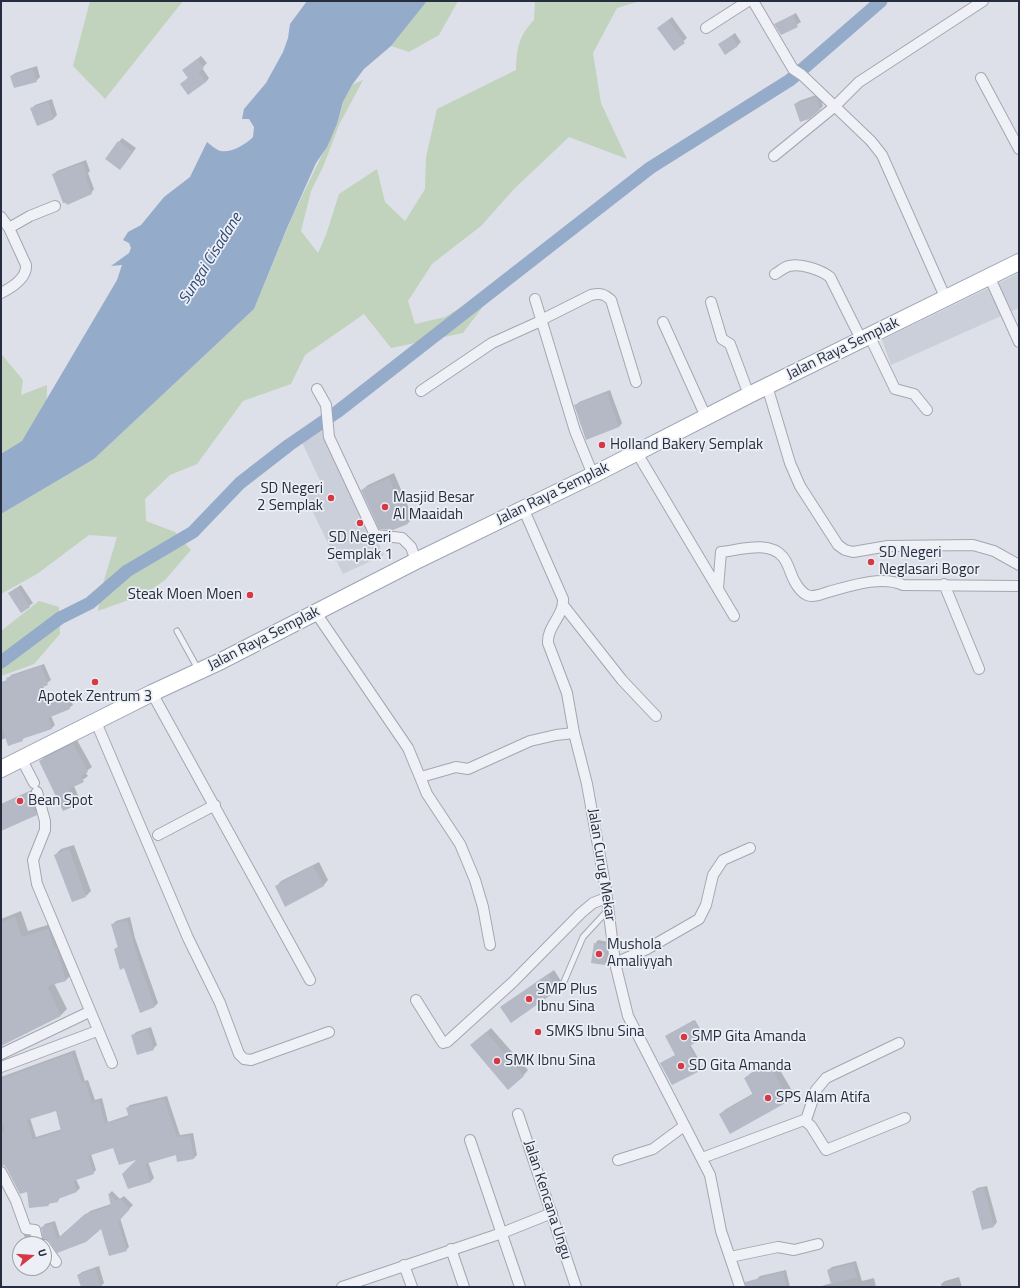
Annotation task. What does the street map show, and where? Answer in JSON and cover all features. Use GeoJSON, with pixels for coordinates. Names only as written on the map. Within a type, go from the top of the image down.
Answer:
{"type":"FeatureCollection","features":[{"type":"Feature","properties":{"kind":"main road","name":"Jalan Raya Semplak"},"geometry":{"type":"LineString","coordinates":[[1,769],[152,693],[199,672],[416,561],[637,453],[865,337],[946,299],[1019,262]]}},
{"type":"Feature","properties":{"kind":"street"},"geometry":{"type":"LineString","coordinates":[[706,28],[748,1]]}},
{"type":"Feature","properties":{"kind":"street"},"geometry":{"type":"LineString","coordinates":[[753,1],[793,69],[802,75],[871,141],[882,155],[946,299]]}},
{"type":"Feature","properties":{"kind":"street"},"geometry":{"type":"LineString","coordinates":[[774,156],[834,107],[859,82],[983,1]]}},
{"type":"Feature","properties":{"kind":"street"},"geometry":{"type":"LineString","coordinates":[[981,78],[1019,149]]}},
{"type":"Feature","properties":{"kind":"street"},"geometry":{"type":"LineString","coordinates":[[10,228],[30,216],[54,206]]}},
{"type":"Feature","properties":{"kind":"street"},"geometry":{"type":"LineString","coordinates":[[1,217],[10,228],[26,265],[26,271],[21,279],[1,293]]}},
{"type":"Feature","properties":{"kind":"street"},"geometry":{"type":"LineString","coordinates":[[775,274],[790,266],[801,265],[825,273],[830,277],[895,389],[914,394],[927,410]]}},
{"type":"Feature","properties":{"kind":"street"},"geometry":{"type":"LineString","coordinates":[[989,276],[1019,342]]}},
{"type":"Feature","properties":{"kind":"street"},"geometry":{"type":"LineString","coordinates":[[421,391],[492,343],[591,295],[605,294],[611,300],[636,382]]}},
{"type":"Feature","properties":{"kind":"street"},"geometry":{"type":"LineString","coordinates":[[535,299],[543,319],[575,431],[593,475]]}},
{"type":"Feature","properties":{"kind":"street"},"geometry":{"type":"LineString","coordinates":[[711,302],[722,339],[730,344],[749,395]]}},
{"type":"Feature","properties":{"kind":"street"},"geometry":{"type":"LineString","coordinates":[[663,322],[706,417]]}},
{"type":"Feature","properties":{"kind":"street"},"geometry":{"type":"LineString","coordinates":[[767,386],[790,463],[800,486],[838,545],[853,552],[888,546],[973,545],[994,551],[1019,565]]}},
{"type":"Feature","properties":{"kind":"street"},"geometry":{"type":"LineString","coordinates":[[317,389],[326,405],[329,437],[376,535],[378,537],[402,538],[411,547],[416,561]]}},
{"type":"Feature","properties":{"kind":"street"},"geometry":{"type":"LineString","coordinates":[[637,453],[734,616]]}},
{"type":"Feature","properties":{"kind":"street"},"geometry":{"type":"LineString","coordinates":[[523,508],[563,599],[564,605],[622,680],[656,716]]}},
{"type":"Feature","properties":{"kind":"street"},"geometry":{"type":"LineString","coordinates":[[718,588],[721,552],[764,548],[773,549],[782,556],[799,589],[807,595],[815,596],[850,586],[875,582],[897,582],[903,586],[944,584],[1019,586]]}},
{"type":"Feature","properties":{"kind":"street"},"geometry":{"type":"LineString","coordinates":[[944,584],[979,669]]}},
{"type":"Feature","properties":{"kind":"street","name":"Jalan Curug Mekar"},"geometry":{"type":"LineString","coordinates":[[564,605],[548,635],[548,643],[567,693],[574,733],[595,821],[615,963],[628,1016],[710,1175],[722,1231],[740,1287]]}},
{"type":"Feature","properties":{"kind":"street"},"geometry":{"type":"LineString","coordinates":[[316,613],[408,748],[427,794],[460,844],[475,880],[483,907],[490,945]]}},
{"type":"Feature","properties":{"kind":"street"},"geometry":{"type":"LineString","coordinates":[[152,693],[310,980]]}},
{"type":"Feature","properties":{"kind":"street"},"geometry":{"type":"LineString","coordinates":[[96,722],[188,938],[220,1003],[239,1054],[244,1059],[251,1060],[329,1032]]}},
{"type":"Feature","properties":{"kind":"street"},"geometry":{"type":"LineString","coordinates":[[421,777],[456,767],[468,769],[530,741],[556,735],[574,733]]}},
{"type":"Feature","properties":{"kind":"street"},"geometry":{"type":"LineString","coordinates":[[21,758],[36,787],[45,821],[45,830],[33,860],[36,884],[97,1031],[112,1063]]}},
{"type":"Feature","properties":{"kind":"street"},"geometry":{"type":"LineString","coordinates":[[158,835],[215,805]]}},
{"type":"Feature","properties":{"kind":"street"},"geometry":{"type":"LineString","coordinates":[[615,963],[647,949],[698,919],[703,912],[712,874],[723,860],[750,848]]}},
{"type":"Feature","properties":{"kind":"street"},"geometry":{"type":"LineString","coordinates":[[416,1000],[443,1043],[447,1042],[513,982],[581,913],[594,903],[606,898]]}},
{"type":"Feature","properties":{"kind":"street"},"geometry":{"type":"LineString","coordinates":[[1,1054],[89,1012]]}},
{"type":"Feature","properties":{"kind":"street"},"geometry":{"type":"LineString","coordinates":[[1,1067],[97,1031]]}},
{"type":"Feature","properties":{"kind":"street"},"geometry":{"type":"LineString","coordinates":[[806,1120],[816,1090],[826,1078],[899,1043]]}},
{"type":"Feature","properties":{"kind":"street","name":"Jalan Kencana Ungu"},"geometry":{"type":"LineString","coordinates":[[518,1114],[576,1287]]}},
{"type":"Feature","properties":{"kind":"street"},"geometry":{"type":"LineString","coordinates":[[806,1120],[826,1150],[905,1118]]}},
{"type":"Feature","properties":{"kind":"street"},"geometry":{"type":"LineString","coordinates":[[702,1158],[806,1120]]}},
{"type":"Feature","properties":{"kind":"street"},"geometry":{"type":"LineString","coordinates":[[618,1160],[653,1149],[684,1126]]}},
{"type":"Feature","properties":{"kind":"street"},"geometry":{"type":"LineString","coordinates":[[470,1140],[520,1287]]}},
{"type":"Feature","properties":{"kind":"street"},"geometry":{"type":"LineString","coordinates":[[1,1172],[16,1201],[26,1228],[35,1230],[36,1236]]}},
{"type":"Feature","properties":{"kind":"street"},"geometry":{"type":"LineString","coordinates":[[342,1287],[356,1285],[404,1265],[502,1233],[552,1213]]}},
{"type":"Feature","properties":{"kind":"street"},"geometry":{"type":"LineString","coordinates":[[730,1257],[778,1248],[794,1250],[818,1244]]}},
{"type":"Feature","properties":{"kind":"street"},"geometry":{"type":"LineString","coordinates":[[450,1249],[464,1287]]}},
{"type":"Feature","properties":{"kind":"street"},"geometry":{"type":"LineString","coordinates":[[52,1256],[56,1262]]}},
{"type":"Feature","properties":{"kind":"street"},"geometry":{"type":"LineString","coordinates":[[404,1265],[412,1287]]}},
{"type":"Feature","properties":{"kind":"lane"},"geometry":{"type":"LineString","coordinates":[[177,631],[199,672]]}},
{"type":"Feature","properties":{"kind":"lane"},"geometry":{"type":"LineString","coordinates":[[563,984],[583,937],[608,910]]}},
{"type":"Feature","properties":{"kind":"shaded area"},"geometry":{"type":"Polygon","coordinates":[[[1019,273],[1019,308],[891,365],[882,340],[1019,273]]]}},
{"type":"Feature","properties":{"kind":"shaded area","name":"SD Negeri 2 Semplak"},"geometry":{"type":"Polygon","coordinates":[[[322,428],[384,555],[343,574],[305,496],[323,487],[300,438],[322,428]]]}},
{"type":"Feature","properties":{"kind":"green space"},"geometry":{"type":"Polygon","coordinates":[[[90,1],[183,1],[105,99],[73,66],[90,1]]]}},
{"type":"Feature","properties":{"kind":"green space"},"geometry":{"type":"Polygon","coordinates":[[[427,1],[458,1],[439,35],[409,52],[391,46],[427,1]]]}},
{"type":"Feature","properties":{"kind":"green space"},"geometry":{"type":"Polygon","coordinates":[[[535,1],[640,1],[617,8],[593,53],[601,103],[627,159],[569,137],[514,189],[481,226],[432,264],[408,301],[415,324],[445,317],[500,284],[463,333],[391,348],[364,314],[305,355],[291,384],[243,401],[197,464],[170,475],[145,499],[146,521],[175,532],[191,550],[165,580],[145,594],[98,611],[101,590],[117,537],[89,535],[37,574],[1,594],[1,514],[94,459],[254,309],[292,217],[337,124],[344,100],[352,85],[363,80],[339,125],[323,167],[311,191],[301,231],[318,253],[326,235],[339,194],[377,169],[385,202],[405,221],[425,189],[426,157],[437,109],[516,70],[519,43],[534,20],[535,1]]]}},
{"type":"Feature","properties":{"kind":"green space"},"geometry":{"type":"Polygon","coordinates":[[[2,355],[23,380],[21,395],[47,385],[46,434],[1,464],[2,355]]]}},
{"type":"Feature","properties":{"kind":"green space"},"geometry":{"type":"Polygon","coordinates":[[[39,601],[59,607],[60,634],[34,664],[1,676],[1,631],[39,601]]]}},
{"type":"Feature","properties":{"kind":"water","name":"Sungai Cisadane"},"geometry":{"type":"Polygon","coordinates":[[[307,1],[427,1],[391,46],[364,69],[352,85],[343,102],[337,124],[327,147],[316,163],[287,228],[254,309],[94,459],[1,514],[1,454],[22,441],[117,280],[122,265],[111,266],[129,253],[131,248],[129,243],[123,240],[128,232],[141,225],[164,197],[190,177],[207,142],[217,150],[230,151],[253,137],[254,127],[249,119],[242,119],[244,109],[266,83],[283,52],[288,38],[290,24],[307,1]]]}},
{"type":"Feature","properties":{"kind":"building"},"geometry":{"type":"Polygon","coordinates":[[[793,15],[798,27],[781,35],[774,24],[793,15]]]}},
{"type":"Feature","properties":{"kind":"building"},"geometry":{"type":"Polygon","coordinates":[[[668,20],[685,43],[674,51],[657,28],[668,20]]]}},
{"type":"Feature","properties":{"kind":"building"},"geometry":{"type":"Polygon","coordinates":[[[731,36],[738,46],[725,55],[718,44],[731,36]]]}},
{"type":"Feature","properties":{"kind":"building"},"geometry":{"type":"Polygon","coordinates":[[[197,59],[204,68],[198,72],[206,82],[188,95],[180,84],[188,78],[182,70],[197,59]]]}},
{"type":"Feature","properties":{"kind":"building"},"geometry":{"type":"Polygon","coordinates":[[[33,69],[37,82],[14,88],[10,76],[33,69]]]}},
{"type":"Feature","properties":{"kind":"building"},"geometry":{"type":"Polygon","coordinates":[[[816,97],[820,110],[809,119],[800,122],[794,104],[816,97]]]}},
{"type":"Feature","properties":{"kind":"building"},"geometry":{"type":"Polygon","coordinates":[[[48,102],[54,119],[37,126],[30,108],[48,102]]]}},
{"type":"Feature","properties":{"kind":"building"},"geometry":{"type":"Polygon","coordinates":[[[118,141],[133,152],[120,170],[105,159],[118,141]]]}},
{"type":"Feature","properties":{"kind":"building"},"geometry":{"type":"Polygon","coordinates":[[[83,163],[87,176],[85,176],[92,194],[67,205],[66,203],[63,203],[52,174],[83,163]]]}},
{"type":"Feature","properties":{"kind":"building"},"geometry":{"type":"Polygon","coordinates":[[[607,393],[619,427],[586,440],[574,405],[607,393]]]}},
{"type":"Feature","properties":{"kind":"building","name":"Masjid Besar Al Maaidah"},"geometry":{"type":"Polygon","coordinates":[[[389,478],[408,524],[393,530],[379,529],[361,490],[389,478]]]}},
{"type":"Feature","properties":{"kind":"building"},"geometry":{"type":"Polygon","coordinates":[[[18,587],[30,607],[21,613],[8,593],[18,587]]]}},
{"type":"Feature","properties":{"kind":"building"},"geometry":{"type":"Polygon","coordinates":[[[41,666],[48,685],[40,688],[48,706],[66,698],[70,709],[48,718],[52,729],[22,739],[23,741],[8,746],[1,724],[1,684],[7,682],[6,678],[41,666]]]}},
{"type":"Feature","properties":{"kind":"building"},"geometry":{"type":"Polygon","coordinates":[[[73,744],[88,772],[81,776],[84,782],[69,789],[77,805],[63,811],[39,761],[73,744]]]}},
{"type":"Feature","properties":{"kind":"building"},"geometry":{"type":"Polygon","coordinates":[[[27,794],[37,815],[1,831],[1,804],[27,794]]]}},
{"type":"Feature","properties":{"kind":"building"},"geometry":{"type":"Polygon","coordinates":[[[69,849],[86,897],[72,902],[54,855],[69,849]]]}},
{"type":"Feature","properties":{"kind":"building"},"geometry":{"type":"Polygon","coordinates":[[[313,866],[324,886],[285,907],[275,886],[313,866]]]}},
{"type":"Feature","properties":{"kind":"building"},"geometry":{"type":"Polygon","coordinates":[[[15,917],[22,937],[48,929],[54,948],[57,949],[66,981],[47,986],[61,1016],[1,1046],[1,922],[15,917]]]}},
{"type":"Feature","properties":{"kind":"building"},"geometry":{"type":"Polygon","coordinates":[[[127,920],[141,969],[155,1007],[140,1013],[124,968],[120,970],[114,949],[118,948],[111,924],[127,920]]]}},
{"type":"Feature","properties":{"kind":"building","name":"Mushola Amaliyyah"},"geometry":{"type":"Polygon","coordinates":[[[594,943],[606,945],[605,965],[591,963],[594,943]]]}},
{"type":"Feature","properties":{"kind":"building","name":"SMP Plus Ibnu Sina"},"geometry":{"type":"Polygon","coordinates":[[[548,974],[558,990],[511,1023],[500,1007],[548,974]]]}},
{"type":"Feature","properties":{"kind":"building"},"geometry":{"type":"Polygon","coordinates":[[[694,1020],[703,1039],[689,1046],[702,1070],[672,1085],[660,1063],[675,1055],[665,1036],[694,1020]]]}},
{"type":"Feature","properties":{"kind":"building"},"geometry":{"type":"Polygon","coordinates":[[[148,1030],[154,1050],[137,1055],[131,1035],[148,1030]]]}},
{"type":"Feature","properties":{"kind":"building","name":"SMK Ibnu Sina"},"geometry":{"type":"Polygon","coordinates":[[[486,1032],[524,1076],[508,1090],[470,1045],[486,1032]]]}},
{"type":"Feature","properties":{"kind":"building"},"geometry":{"type":"Polygon","coordinates":[[[72,1053],[82,1083],[85,1082],[92,1103],[99,1101],[105,1124],[129,1117],[126,1108],[164,1099],[177,1137],[190,1136],[194,1159],[177,1162],[176,1155],[145,1164],[151,1182],[128,1189],[122,1174],[136,1160],[119,1165],[113,1148],[88,1156],[94,1174],[73,1181],[77,1192],[58,1199],[58,1202],[48,1204],[49,1206],[29,1208],[27,1192],[20,1194],[7,1169],[4,1165],[1,1166],[1,1132],[5,1131],[1,1118],[1,1079],[72,1053]],[[56,1111],[27,1120],[33,1140],[61,1131],[56,1111]]]}},
{"type":"Feature","properties":{"kind":"building","name":"SPS Alam Atifa"},"geometry":{"type":"Polygon","coordinates":[[[769,1064],[789,1101],[730,1134],[719,1114],[753,1095],[744,1078],[769,1064]]]}},
{"type":"Feature","properties":{"kind":"building"},"geometry":{"type":"Polygon","coordinates":[[[984,1188],[994,1227],[982,1230],[972,1191],[984,1188]]]}},
{"type":"Feature","properties":{"kind":"building"},"geometry":{"type":"Polygon","coordinates":[[[108,1193],[116,1201],[120,1198],[130,1209],[118,1222],[127,1251],[109,1256],[101,1229],[86,1242],[57,1253],[52,1246],[52,1236],[42,1236],[41,1227],[52,1224],[57,1239],[85,1214],[111,1206],[108,1193]]]}},
{"type":"Feature","properties":{"kind":"building"},"geometry":{"type":"Polygon","coordinates":[[[853,1264],[857,1277],[831,1284],[827,1270],[853,1264]]]}},
{"type":"Feature","properties":{"kind":"building"},"geometry":{"type":"Polygon","coordinates":[[[95,1269],[101,1287],[81,1287],[77,1275],[95,1269]]]}},
{"type":"Feature","properties":{"kind":"building"},"geometry":{"type":"Polygon","coordinates":[[[783,1272],[786,1287],[746,1287],[745,1282],[783,1272]]]}},
{"type":"Feature","properties":{"kind":"waterway"},"geometry":{"type":"LineString","coordinates":[[1,662],[60,618],[90,603],[127,571],[193,532],[240,483],[289,445],[337,412],[650,168],[790,80],[881,1]]}},
{"type":"Feature","properties":{"kind":"place","name":"Holland Bakery Semplak"},"geometry":{"type":"Point","coordinates":[602,445]}},
{"type":"Feature","properties":{"kind":"place","name":"SD Negeri 2 Semplak"},"geometry":{"type":"Point","coordinates":[331,498]}},
{"type":"Feature","properties":{"kind":"place","name":"Masjid Besar Al Maaidah"},"geometry":{"type":"Point","coordinates":[385,507]}},
{"type":"Feature","properties":{"kind":"place","name":"SD Negeri Semplak 1"},"geometry":{"type":"Point","coordinates":[360,523]}},
{"type":"Feature","properties":{"kind":"place","name":"SD Negeri Neglasari Bogor"},"geometry":{"type":"Point","coordinates":[871,562]}},
{"type":"Feature","properties":{"kind":"place","name":"Steak Moen Moen"},"geometry":{"type":"Point","coordinates":[250,595]}},
{"type":"Feature","properties":{"kind":"place","name":"Apotek Zentrum 3"},"geometry":{"type":"Point","coordinates":[95,682]}},
{"type":"Feature","properties":{"kind":"place","name":"Bean Spot"},"geometry":{"type":"Point","coordinates":[20,801]}},
{"type":"Feature","properties":{"kind":"place","name":"Mushola Amaliyyah"},"geometry":{"type":"Point","coordinates":[599,954]}},
{"type":"Feature","properties":{"kind":"place","name":"SMP Plus Ibnu Sina"},"geometry":{"type":"Point","coordinates":[529,999]}},
{"type":"Feature","properties":{"kind":"place","name":"SMKS Ibnu Sina"},"geometry":{"type":"Point","coordinates":[538,1032]}},
{"type":"Feature","properties":{"kind":"place","name":"SMP Gita Amanda"},"geometry":{"type":"Point","coordinates":[684,1037]}},
{"type":"Feature","properties":{"kind":"place","name":"SMK Ibnu Sina"},"geometry":{"type":"Point","coordinates":[497,1061]}},
{"type":"Feature","properties":{"kind":"place","name":"SD Gita Amanda"},"geometry":{"type":"Point","coordinates":[681,1066]}},
{"type":"Feature","properties":{"kind":"place","name":"SPS Alam Atifa"},"geometry":{"type":"Point","coordinates":[768,1098]}}]}
